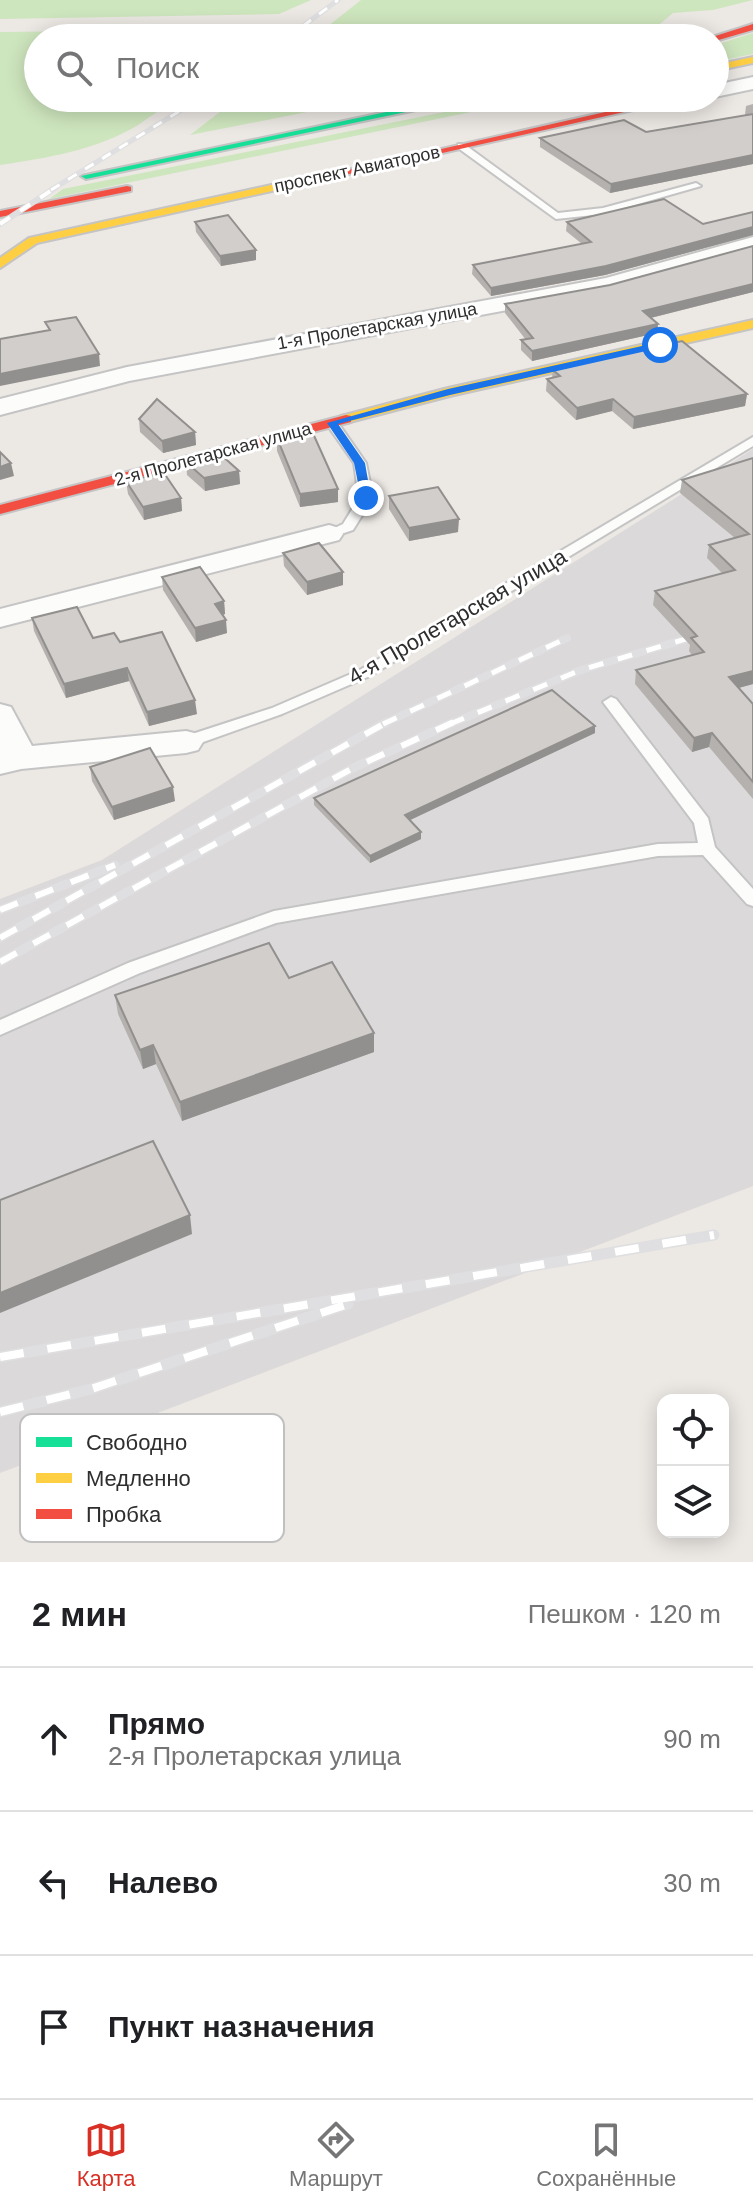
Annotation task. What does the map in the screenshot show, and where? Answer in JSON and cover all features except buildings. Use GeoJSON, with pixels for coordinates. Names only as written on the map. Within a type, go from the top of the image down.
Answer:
{"type":"FeatureCollection","features":[{"type":"Feature","properties":{"kind":"street"},"geometry":{"type":"LineString","coordinates":[[729,34],[753,27]]}},
{"type":"Feature","properties":{"kind":"street"},"geometry":{"type":"LineString","coordinates":[[729,65],[753,60]]}},
{"type":"Feature","properties":{"kind":"street"},"geometry":{"type":"LineString","coordinates":[[729,88],[753,83]]}},
{"type":"Feature","properties":{"kind":"street"},"geometry":{"type":"LineString","coordinates":[[65,180],[399,112]]}},
{"type":"Feature","properties":{"kind":"street","name":"проспект Авиаторов"},"geometry":{"type":"LineString","coordinates":[[0,264],[33,240],[617,112]]}},
{"type":"Feature","properties":{"kind":"street"},"geometry":{"type":"LineString","coordinates":[[0,214],[142,186]]}},
{"type":"Feature","properties":{"kind":"street","name":"1-я Пролетарская улица"},"geometry":{"type":"LineString","coordinates":[[0,407],[142,371],[608,284],[753,244]]}},
{"type":"Feature","properties":{"kind":"street","name":"2-я Пролетарская улица"},"geometry":{"type":"LineString","coordinates":[[0,510],[448,392],[753,324]]}},
{"type":"Feature","properties":{"kind":"street"},"geometry":{"type":"LineString","coordinates":[[0,618],[329,534]]}},
{"type":"Feature","properties":{"kind":"street"},"geometry":{"type":"LineString","coordinates":[[0,714],[11,760]]}},
{"type":"Feature","properties":{"kind":"street","name":"4-я Пролетарская улица"},"geometry":{"type":"LineString","coordinates":[[11,760],[186,742]]}},
{"type":"Feature","properties":{"kind":"lane"},"geometry":{"type":"LineString","coordinates":[[461,146],[556,216],[603,211],[696,186]]}},
{"type":"Feature","properties":{"kind":"lane"},"geometry":{"type":"LineString","coordinates":[[329,534],[348,527],[366,498],[360,463],[332,423]]}},
{"type":"Feature","properties":{"kind":"lane","name":"4-я Пролетарская улица"},"geometry":{"type":"LineString","coordinates":[[186,742],[277,711],[365,673],[753,441]]}},
{"type":"Feature","properties":{"kind":"lane"},"geometry":{"type":"LineString","coordinates":[[611,702],[702,822],[707,849],[753,900]]}},
{"type":"Feature","properties":{"kind":"lane"},"geometry":{"type":"LineString","coordinates":[[0,1028],[134,968],[274,917],[628,855],[707,849]]}},
{"type":"Feature","properties":{"kind":"shaded area"},"geometry":{"type":"Polygon","coordinates":[[[753,449],[753,1186],[155,1414],[20,1414],[20,1465],[0,1473],[0,899],[102,860],[753,449]]]}},
{"type":"Feature","properties":{"kind":"green space"},"geometry":{"type":"Polygon","coordinates":[[[0,0],[311,0],[279,14],[0,19],[0,0]]]}},
{"type":"Feature","properties":{"kind":"green space"},"geometry":{"type":"Polygon","coordinates":[[[361,0],[753,0],[713,10],[673,13],[660,24],[331,24],[361,0]]]}},
{"type":"Feature","properties":{"kind":"green space"},"geometry":{"type":"Polygon","coordinates":[[[0,32],[24,32],[24,112],[157,112],[122,134],[89,147],[0,165],[0,32]]]}},
{"type":"Feature","properties":{"kind":"green space"},"geometry":{"type":"Polygon","coordinates":[[[753,33],[753,54],[729,59],[729,41],[753,33]]]}},
{"type":"Feature","properties":{"kind":"green space"},"geometry":{"type":"Polygon","coordinates":[[[220,112],[307,112],[190,135],[220,112]]]}},
{"type":"Feature","properties":{"kind":"green space"},"geometry":{"type":"Polygon","coordinates":[[[445,112],[471,112],[49,199],[63,189],[445,112]]]}},
{"type":"Feature","properties":{"kind":"railway"},"geometry":{"type":"LineString","coordinates":[[306,24],[338,0]]}},
{"type":"Feature","properties":{"kind":"railway"},"geometry":{"type":"LineString","coordinates":[[51,190],[178,112]]}},
{"type":"Feature","properties":{"kind":"railway"},"geometry":{"type":"LineString","coordinates":[[0,224],[55,188]]}},
{"type":"Feature","properties":{"kind":"railway"},"geometry":{"type":"LineString","coordinates":[[450,724],[581,670],[753,619]]}},
{"type":"Feature","properties":{"kind":"railway"},"geometry":{"type":"LineString","coordinates":[[386,723],[567,638]]}},
{"type":"Feature","properties":{"kind":"railway"},"geometry":{"type":"LineString","coordinates":[[0,962],[353,768],[454,722]]}},
{"type":"Feature","properties":{"kind":"railway"},"geometry":{"type":"LineString","coordinates":[[0,938],[386,723]]}},
{"type":"Feature","properties":{"kind":"railway"},"geometry":{"type":"LineString","coordinates":[[0,910],[115,865]]}},
{"type":"Feature","properties":{"kind":"railway"},"geometry":{"type":"LineString","coordinates":[[0,1357],[714,1235]]}},
{"type":"Feature","properties":{"kind":"railway"},"geometry":{"type":"LineString","coordinates":[[0,1412],[91,1389],[348,1304]]}},
{"type":"Feature","properties":{"kind":"traffic: fast"},"geometry":{"type":"LineString","coordinates":[[86,176],[399,112]]}},
{"type":"Feature","properties":{"kind":"traffic: slow"},"geometry":{"type":"LineString","coordinates":[[729,65],[753,60]]}},
{"type":"Feature","properties":{"kind":"traffic: slow"},"geometry":{"type":"LineString","coordinates":[[0,264],[33,240],[340,173]]}},
{"type":"Feature","properties":{"kind":"traffic: slow"},"geometry":{"type":"LineString","coordinates":[[346,419],[448,392],[753,324]]}},
{"type":"Feature","properties":{"kind":"traffic: jam"},"geometry":{"type":"LineString","coordinates":[[729,34],[753,27]]}},
{"type":"Feature","properties":{"kind":"traffic: jam"},"geometry":{"type":"LineString","coordinates":[[340,173],[617,112]]}},
{"type":"Feature","properties":{"kind":"traffic: jam"},"geometry":{"type":"LineString","coordinates":[[0,214],[127,189]]}},
{"type":"Feature","properties":{"kind":"traffic: jam"},"geometry":{"type":"LineString","coordinates":[[0,510],[346,419]]}},
{"type":"Feature","properties":{"kind":"route"},"geometry":{"type":"LineString","coordinates":[[366,498],[360,463],[332,423],[448,392],[660,345]]}}]}
